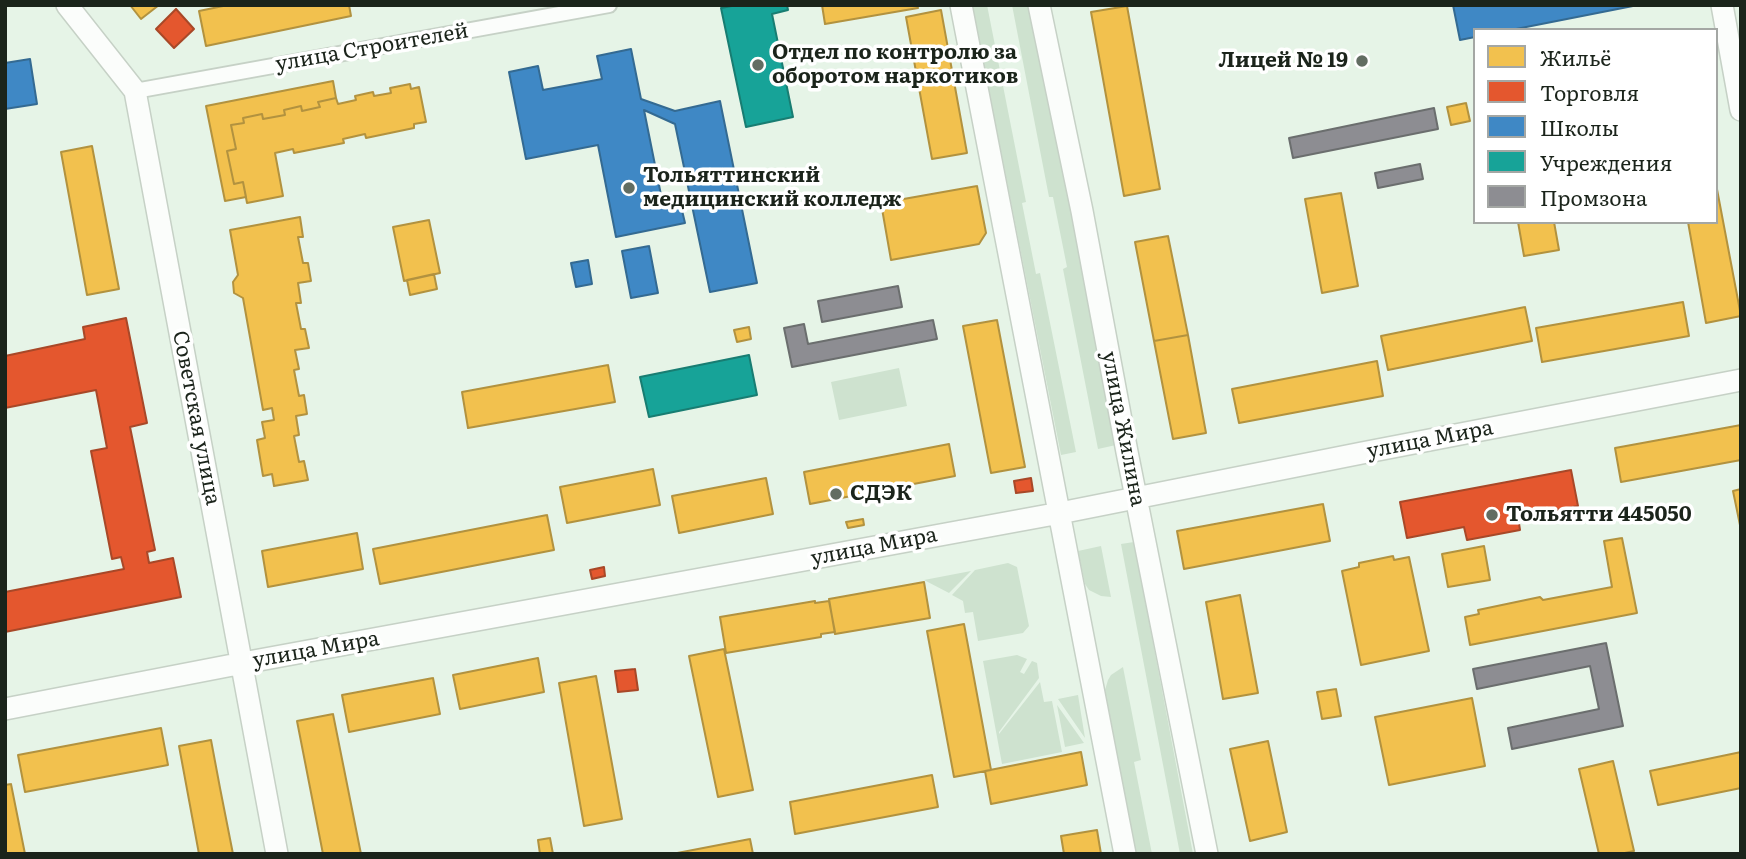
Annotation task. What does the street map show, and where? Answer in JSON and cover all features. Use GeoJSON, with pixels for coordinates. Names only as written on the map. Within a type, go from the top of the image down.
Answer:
{"type":"FeatureCollection","features":[{"type":"Feature","properties":{"kind":"main road","name":"Советская улица"},"geometry":{"type":"LineString","coordinates":[[67,5],[135,91],[277,854]]}},
{"type":"Feature","properties":{"kind":"main road"},"geometry":{"type":"LineString","coordinates":[[961,5],[1125,854]]}},
{"type":"Feature","properties":{"kind":"main road","name":"улица Жилина"},"geometry":{"type":"LineString","coordinates":[[1039,5],[1082,211],[1207,854]]}},
{"type":"Feature","properties":{"kind":"main road"},"geometry":{"type":"LineString","coordinates":[[1722,5],[1741,110]]}},
{"type":"Feature","properties":{"kind":"main road","name":"улица Мира"},"geometry":{"type":"LineString","coordinates":[[5,709],[1060,513],[1741,380]]}},
{"type":"Feature","properties":{"kind":"street","name":"улица Строителей"},"geometry":{"type":"LineString","coordinates":[[135,91],[609,5]]}},
{"type":"Feature","properties":{"kind":"green space"},"geometry":{"type":"Polygon","coordinates":[[[972,5],[987,5],[1026,202],[1022,203],[1036,274],[1040,273],[1076,452],[1061,455],[972,5]]]}},
{"type":"Feature","properties":{"kind":"green space"},"geometry":{"type":"Polygon","coordinates":[[[1012,5],[1031,5],[1116,445],[1098,449],[1063,269],[1067,267],[1053,197],[1049,197],[1012,5]]]}},
{"type":"Feature","properties":{"kind":"green space"},"geometry":{"type":"Polygon","coordinates":[[[899,368],[907,406],[839,420],[831,382],[899,368]]]}},
{"type":"Feature","properties":{"kind":"green space"},"geometry":{"type":"Polygon","coordinates":[[[1134,542],[1193,854],[1180,854],[1121,544],[1134,542]]]}},
{"type":"Feature","properties":{"kind":"green space"},"geometry":{"type":"Polygon","coordinates":[[[1101,546],[1111,597],[1089,590],[1085,584],[1078,551],[1101,546]]]}},
{"type":"Feature","properties":{"kind":"green space"},"geometry":{"type":"Polygon","coordinates":[[[1008,563],[1017,567],[1029,626],[1023,633],[978,641],[973,612],[965,613],[963,601],[952,595],[975,570],[1008,563]]]}},
{"type":"Feature","properties":{"kind":"green space"},"geometry":{"type":"Polygon","coordinates":[[[971,571],[949,593],[924,580],[971,571]]]}},
{"type":"Feature","properties":{"kind":"green space"},"geometry":{"type":"Polygon","coordinates":[[[1017,655],[1027,659],[1020,672],[1024,674],[1032,661],[1037,663],[1039,678],[999,734],[1040,682],[1044,702],[1052,701],[1062,752],[1002,764],[983,661],[1017,655]]]}},
{"type":"Feature","properties":{"kind":"green space"},"geometry":{"type":"Polygon","coordinates":[[[1123,667],[1141,760],[1134,762],[1152,854],[1136,854],[1105,690],[1111,675],[1123,667]]]}},
{"type":"Feature","properties":{"kind":"green space"},"geometry":{"type":"Polygon","coordinates":[[[1078,695],[1085,738],[1058,699],[1078,695]]]}},
{"type":"Feature","properties":{"kind":"green space"},"geometry":{"type":"Polygon","coordinates":[[[1057,705],[1084,743],[1065,747],[1057,705]]]}},
{"type":"Feature","properties":{"kind":"building: Жильё"},"geometry":{"type":"Polygon","coordinates":[[[130,5],[159,5],[141,19],[130,5]]]}},
{"type":"Feature","properties":{"kind":"building: Жильё"},"geometry":{"type":"Polygon","coordinates":[[[228,5],[349,5],[351,16],[206,46],[199,11],[228,5]]]}},
{"type":"Feature","properties":{"kind":"building: Жильё"},"geometry":{"type":"Polygon","coordinates":[[[822,5],[917,5],[918,8],[825,24],[822,5]]]}},
{"type":"Feature","properties":{"kind":"building: Жильё"},"geometry":{"type":"Polygon","coordinates":[[[1127,6],[1160,189],[1124,196],[1091,12],[1127,6]]]}},
{"type":"Feature","properties":{"kind":"building: Жильё"},"geometry":{"type":"Polygon","coordinates":[[[941,10],[967,153],[932,159],[906,17],[941,10]]]}},
{"type":"Feature","properties":{"kind":"building: Жильё"},"geometry":{"type":"Polygon","coordinates":[[[333,81],[336,98],[318,102],[320,107],[302,111],[301,106],[284,110],[285,115],[263,119],[262,114],[243,118],[244,123],[231,125],[236,149],[227,151],[234,184],[243,182],[246,197],[225,201],[206,106],[333,81]]]}},
{"type":"Feature","properties":{"kind":"building: Жильё"},"geometry":{"type":"Polygon","coordinates":[[[410,84],[411,89],[419,87],[426,122],[414,124],[414,128],[366,138],[365,134],[343,139],[344,143],[294,153],[293,149],[275,153],[283,196],[247,203],[243,182],[234,184],[227,151],[236,149],[231,125],[244,123],[243,118],[262,114],[263,119],[285,115],[284,110],[301,106],[302,111],[320,107],[318,102],[336,98],[338,104],[373,92],[374,96],[391,93],[390,88],[410,84]]]}},
{"type":"Feature","properties":{"kind":"building: Жильё"},"geometry":{"type":"Polygon","coordinates":[[[1466,103],[1470,121],[1451,125],[1447,107],[1466,103]]]}},
{"type":"Feature","properties":{"kind":"building: Жильё"},"geometry":{"type":"Polygon","coordinates":[[[92,146],[119,289],[87,295],[61,152],[92,146]]]}},
{"type":"Feature","properties":{"kind":"building: Жильё"},"geometry":{"type":"Polygon","coordinates":[[[977,186],[986,233],[979,244],[891,260],[881,203],[977,186]]]}},
{"type":"Feature","properties":{"kind":"building: Жильё"},"geometry":{"type":"Polygon","coordinates":[[[1341,193],[1358,286],[1322,293],[1305,199],[1341,193]]]}},
{"type":"Feature","properties":{"kind":"building: Жильё"},"geometry":{"type":"Polygon","coordinates":[[[1718,195],[1741,316],[1706,323],[1688,224],[1718,224],[1718,195]]]}},
{"type":"Feature","properties":{"kind":"building: Жильё"},"geometry":{"type":"Polygon","coordinates":[[[300,217],[303,237],[298,237],[303,263],[308,263],[311,281],[298,283],[301,303],[296,303],[301,329],[305,329],[309,348],[295,350],[299,369],[294,370],[299,396],[304,395],[307,414],[296,416],[299,435],[294,436],[299,462],[304,461],[308,480],[274,486],[272,474],[263,476],[257,440],[265,438],[262,422],[274,420],[272,408],[263,410],[243,298],[234,293],[233,282],[238,275],[230,230],[300,217]]]}},
{"type":"Feature","properties":{"kind":"building: Жильё"},"geometry":{"type":"Polygon","coordinates":[[[429,220],[440,273],[404,281],[393,227],[429,220]]]}},
{"type":"Feature","properties":{"kind":"building: Жильё"},"geometry":{"type":"Polygon","coordinates":[[[1518,224],[1554,224],[1559,250],[1524,256],[1518,224]]]}},
{"type":"Feature","properties":{"kind":"building: Жильё"},"geometry":{"type":"Polygon","coordinates":[[[1168,236],[1188,335],[1154,341],[1135,242],[1168,236]]]}},
{"type":"Feature","properties":{"kind":"building: Жильё"},"geometry":{"type":"Polygon","coordinates":[[[434,274],[437,289],[410,295],[407,280],[434,274]]]}},
{"type":"Feature","properties":{"kind":"building: Жильё"},"geometry":{"type":"Polygon","coordinates":[[[1683,302],[1689,336],[1542,362],[1536,328],[1683,302]]]}},
{"type":"Feature","properties":{"kind":"building: Жильё"},"geometry":{"type":"Polygon","coordinates":[[[1525,307],[1532,341],[1388,370],[1381,336],[1525,307]]]}},
{"type":"Feature","properties":{"kind":"building: Жильё"},"geometry":{"type":"Polygon","coordinates":[[[997,320],[1025,467],[991,473],[963,326],[997,320]]]}},
{"type":"Feature","properties":{"kind":"building: Жильё"},"geometry":{"type":"Polygon","coordinates":[[[749,327],[751,339],[737,342],[734,330],[749,327]]]}},
{"type":"Feature","properties":{"kind":"building: Жильё"},"geometry":{"type":"Polygon","coordinates":[[[1188,335],[1206,433],[1173,439],[1154,341],[1188,335]]]}},
{"type":"Feature","properties":{"kind":"building: Жильё"},"geometry":{"type":"Polygon","coordinates":[[[1377,361],[1383,396],[1239,423],[1232,389],[1377,361]]]}},
{"type":"Feature","properties":{"kind":"building: Жильё"},"geometry":{"type":"Polygon","coordinates":[[[608,365],[615,402],[468,428],[462,392],[608,365]]]}},
{"type":"Feature","properties":{"kind":"building: Жильё"},"geometry":{"type":"Polygon","coordinates":[[[1741,425],[1741,460],[1621,482],[1615,448],[1741,425]]]}},
{"type":"Feature","properties":{"kind":"building: Жильё"},"geometry":{"type":"Polygon","coordinates":[[[949,444],[955,476],[810,504],[804,472],[949,444]]]}},
{"type":"Feature","properties":{"kind":"building: Жильё"},"geometry":{"type":"Polygon","coordinates":[[[653,469],[660,505],[567,523],[560,487],[653,469]]]}},
{"type":"Feature","properties":{"kind":"building: Жильё"},"geometry":{"type":"Polygon","coordinates":[[[766,478],[773,514],[679,533],[672,496],[766,478]]]}},
{"type":"Feature","properties":{"kind":"building: Жильё"},"geometry":{"type":"Polygon","coordinates":[[[1741,489],[1741,530],[1733,491],[1741,489]]]}},
{"type":"Feature","properties":{"kind":"building: Жильё"},"geometry":{"type":"Polygon","coordinates":[[[1323,504],[1330,541],[1184,569],[1177,531],[1323,504]]]}},
{"type":"Feature","properties":{"kind":"building: Жильё"},"geometry":{"type":"Polygon","coordinates":[[[547,515],[554,550],[380,584],[373,549],[547,515]]]}},
{"type":"Feature","properties":{"kind":"building: Жильё"},"geometry":{"type":"Polygon","coordinates":[[[863,519],[864,525],[848,528],[846,522],[863,519]]]}},
{"type":"Feature","properties":{"kind":"building: Жильё"},"geometry":{"type":"Polygon","coordinates":[[[357,533],[363,569],[268,587],[262,551],[357,533]]]}},
{"type":"Feature","properties":{"kind":"building: Жильё"},"geometry":{"type":"Polygon","coordinates":[[[1622,538],[1637,613],[1470,645],[1465,617],[1479,614],[1478,610],[1540,597],[1543,600],[1612,587],[1604,541],[1622,538]]]}},
{"type":"Feature","properties":{"kind":"building: Жильё"},"geometry":{"type":"Polygon","coordinates":[[[1484,546],[1490,580],[1448,587],[1442,554],[1484,546]]]}},
{"type":"Feature","properties":{"kind":"building: Жильё"},"geometry":{"type":"Polygon","coordinates":[[[1393,556],[1394,560],[1409,557],[1429,651],[1361,665],[1342,571],[1359,567],[1359,563],[1393,556]]]}},
{"type":"Feature","properties":{"kind":"building: Жильё"},"geometry":{"type":"Polygon","coordinates":[[[924,582],[930,618],[835,634],[829,599],[924,582]]]}},
{"type":"Feature","properties":{"kind":"building: Жильё"},"geometry":{"type":"Polygon","coordinates":[[[1240,595],[1258,693],[1223,699],[1206,602],[1240,595]]]}},
{"type":"Feature","properties":{"kind":"building: Жильё"},"geometry":{"type":"Polygon","coordinates":[[[829,601],[835,632],[821,634],[821,637],[726,653],[720,617],[829,601]]]}},
{"type":"Feature","properties":{"kind":"building: Жильё"},"geometry":{"type":"Polygon","coordinates":[[[964,624],[991,770],[954,777],[927,631],[964,624]]]}},
{"type":"Feature","properties":{"kind":"building: Жильё"},"geometry":{"type":"Polygon","coordinates":[[[724,649],[753,790],[718,797],[689,656],[724,649]]]}},
{"type":"Feature","properties":{"kind":"building: Жильё"},"geometry":{"type":"Polygon","coordinates":[[[538,658],[544,692],[460,709],[453,675],[538,658]]]}},
{"type":"Feature","properties":{"kind":"building: Жильё"},"geometry":{"type":"Polygon","coordinates":[[[596,676],[622,819],[584,826],[559,683],[596,676]]]}},
{"type":"Feature","properties":{"kind":"building: Жильё"},"geometry":{"type":"Polygon","coordinates":[[[433,678],[440,714],[349,732],[342,695],[433,678]]]}},
{"type":"Feature","properties":{"kind":"building: Жильё"},"geometry":{"type":"Polygon","coordinates":[[[1336,689],[1341,716],[1322,719],[1317,692],[1336,689]]]}},
{"type":"Feature","properties":{"kind":"building: Жильё"},"geometry":{"type":"Polygon","coordinates":[[[1472,698],[1485,766],[1389,785],[1375,717],[1472,698]]]}},
{"type":"Feature","properties":{"kind":"building: Жильё"},"geometry":{"type":"Polygon","coordinates":[[[333,714],[361,854],[323,854],[297,721],[333,714]]]}},
{"type":"Feature","properties":{"kind":"building: Жильё"},"geometry":{"type":"Polygon","coordinates":[[[161,728],[168,765],[25,792],[18,755],[161,728]]]}},
{"type":"Feature","properties":{"kind":"building: Жильё"},"geometry":{"type":"Polygon","coordinates":[[[211,740],[233,854],[199,854],[179,746],[211,740]]]}},
{"type":"Feature","properties":{"kind":"building: Жильё"},"geometry":{"type":"Polygon","coordinates":[[[1268,741],[1287,832],[1250,841],[1230,749],[1268,741]]]}},
{"type":"Feature","properties":{"kind":"building: Жильё"},"geometry":{"type":"Polygon","coordinates":[[[1081,752],[1087,785],[991,804],[985,771],[1081,752]]]}},
{"type":"Feature","properties":{"kind":"building: Жильё"},"geometry":{"type":"Polygon","coordinates":[[[1741,752],[1741,788],[1658,805],[1650,771],[1741,752]]]}},
{"type":"Feature","properties":{"kind":"building: Жильё"},"geometry":{"type":"Polygon","coordinates":[[[1613,761],[1634,851],[1599,854],[1579,769],[1613,761]]]}},
{"type":"Feature","properties":{"kind":"building: Жильё"},"geometry":{"type":"Polygon","coordinates":[[[932,775],[938,807],[795,834],[790,802],[932,775]]]}},
{"type":"Feature","properties":{"kind":"building: Жильё"},"geometry":{"type":"Polygon","coordinates":[[[11,784],[25,854],[5,854],[5,785],[11,784]]]}},
{"type":"Feature","properties":{"kind":"building: Жильё"},"geometry":{"type":"Polygon","coordinates":[[[1097,830],[1101,854],[1064,854],[1061,836],[1097,830]]]}},
{"type":"Feature","properties":{"kind":"building: Жильё"},"geometry":{"type":"Polygon","coordinates":[[[550,838],[553,854],[540,854],[538,840],[550,838]]]}},
{"type":"Feature","properties":{"kind":"building: Жильё"},"geometry":{"type":"Polygon","coordinates":[[[750,839],[753,854],[672,854],[750,839]]]}},
{"type":"Feature","properties":{"kind":"building: Торговля"},"geometry":{"type":"Polygon","coordinates":[[[176,9],[194,29],[174,48],[156,29],[176,9]]]}},
{"type":"Feature","properties":{"kind":"building: Торговля"},"geometry":{"type":"Polygon","coordinates":[[[126,318],[147,423],[130,427],[155,550],[147,552],[149,563],[173,558],[181,597],[5,632],[5,592],[124,569],[121,557],[112,559],[91,451],[107,448],[96,390],[5,408],[5,356],[85,339],[83,327],[126,318]]]}},
{"type":"Feature","properties":{"kind":"building: Торговля"},"geometry":{"type":"Polygon","coordinates":[[[1571,470],[1578,506],[1518,517],[1520,530],[1467,540],[1464,527],[1407,538],[1400,502],[1571,470]]]}},
{"type":"Feature","properties":{"kind":"building: Торговля"},"geometry":{"type":"Polygon","coordinates":[[[1031,478],[1033,491],[1016,493],[1014,481],[1031,478]]]}},
{"type":"Feature","properties":{"kind":"building: Торговля"},"geometry":{"type":"Polygon","coordinates":[[[604,567],[605,576],[592,579],[590,570],[604,567]]]}},
{"type":"Feature","properties":{"kind":"building: Торговля"},"geometry":{"type":"Polygon","coordinates":[[[635,669],[638,690],[618,692],[615,671],[635,669]]]}},
{"type":"Feature","properties":{"kind":"building: Школы"},"geometry":{"type":"Polygon","coordinates":[[[1453,5],[1638,5],[1521,28],[1473,28],[1473,37],[1460,40],[1453,5]]]}},
{"type":"Feature","properties":{"kind":"building: Школы"},"geometry":{"type":"Polygon","coordinates":[[[631,49],[641,99],[675,111],[720,101],[757,283],[710,292],[675,124],[644,110],[663,205],[680,202],[685,223],[616,237],[598,145],[526,159],[509,72],[538,66],[543,90],[602,79],[597,56],[631,49]]]}},
{"type":"Feature","properties":{"kind":"building: Школы"},"geometry":{"type":"Polygon","coordinates":[[[30,59],[37,104],[5,109],[5,63],[30,59]]]}},
{"type":"Feature","properties":{"kind":"building: Школы"},"geometry":{"type":"Polygon","coordinates":[[[649,246],[658,293],[631,298],[622,251],[649,246]]]}},
{"type":"Feature","properties":{"kind":"building: Школы"},"geometry":{"type":"Polygon","coordinates":[[[588,260],[592,284],[576,287],[571,263],[588,260]]]}},
{"type":"Feature","properties":{"kind":"building: Учреждения","name":"Отдел по контролю за оборотом наркотиков"},"geometry":{"type":"Polygon","coordinates":[[[737,5],[787,5],[788,10],[772,14],[793,117],[746,127],[721,8],[737,5]]]}},
{"type":"Feature","properties":{"kind":"building: Учреждения"},"geometry":{"type":"Polygon","coordinates":[[[749,355],[757,395],[649,417],[640,377],[749,355]]]}},
{"type":"Feature","properties":{"kind":"building: Промзона"},"geometry":{"type":"Polygon","coordinates":[[[1434,108],[1438,129],[1293,158],[1289,138],[1434,108]]]}},
{"type":"Feature","properties":{"kind":"building: Промзона"},"geometry":{"type":"Polygon","coordinates":[[[1420,164],[1423,179],[1378,188],[1375,173],[1420,164]]]}},
{"type":"Feature","properties":{"kind":"building: Промзона"},"geometry":{"type":"Polygon","coordinates":[[[898,286],[902,307],[822,322],[818,301],[898,286]]]}},
{"type":"Feature","properties":{"kind":"building: Промзона"},"geometry":{"type":"Polygon","coordinates":[[[933,320],[937,339],[792,367],[784,328],[804,324],[808,344],[933,320]]]}},
{"type":"Feature","properties":{"kind":"building: Промзона"},"geometry":{"type":"Polygon","coordinates":[[[1606,643],[1623,726],[1512,749],[1508,728],[1599,709],[1590,666],[1477,689],[1473,669],[1606,643]]]}},
{"type":"Feature","properties":{"kind":"place","name":"Лицей № 19"},"geometry":{"type":"Point","coordinates":[1362,61]}},
{"type":"Feature","properties":{"kind":"place","name":"Отдел по контролю за оборотом наркотиков"},"geometry":{"type":"Point","coordinates":[758,65]}},
{"type":"Feature","properties":{"kind":"place","name":"Тольяттинский медицинский колледж"},"geometry":{"type":"Point","coordinates":[629,188]}},
{"type":"Feature","properties":{"kind":"place","name":"СДЭК"},"geometry":{"type":"Point","coordinates":[836,494]}},
{"type":"Feature","properties":{"kind":"place","name":"Тольятти 445050"},"geometry":{"type":"Point","coordinates":[1492,515]}}]}
